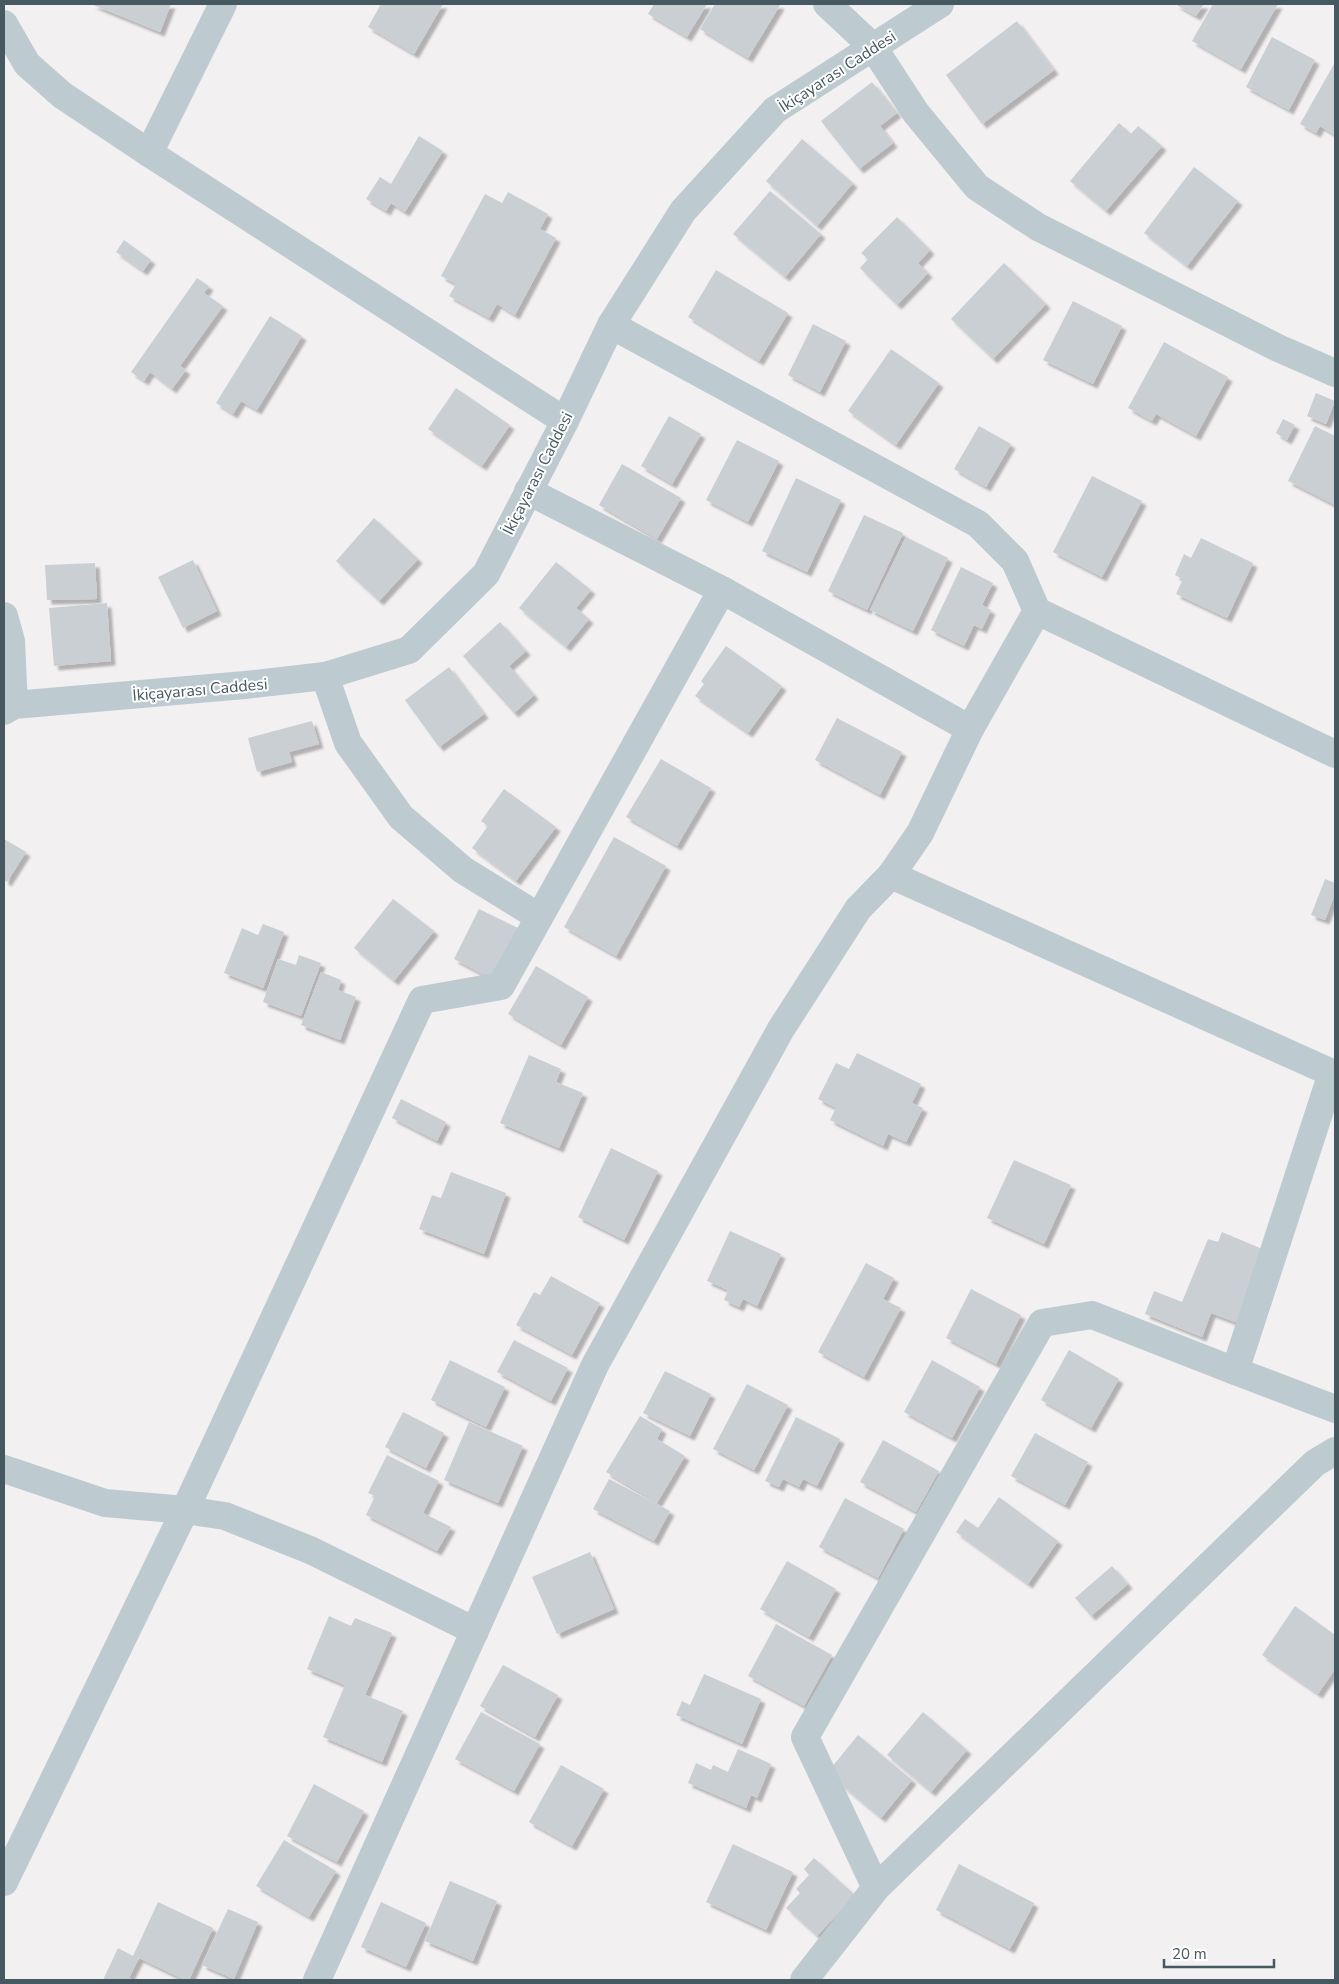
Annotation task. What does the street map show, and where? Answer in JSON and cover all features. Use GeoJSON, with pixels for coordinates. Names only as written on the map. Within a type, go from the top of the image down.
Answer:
{"type":"FeatureCollection","features":[{"type":"Feature","properties":{"kind":"street"},"geometry":{"type":"LineString","coordinates":[[149,153],[223,4]]}},
{"type":"Feature","properties":{"kind":"street"},"geometry":{"type":"LineString","coordinates":[[828,4],[873,47],[916,112],[977,187],[1038,227],[1278,348],[1335,373]]}},
{"type":"Feature","properties":{"kind":"street","name":"İkiçayarası Caddesi"},"geometry":{"type":"LineString","coordinates":[[9,708],[326,676],[409,650],[486,574],[565,421],[611,325],[683,211],[776,110],[940,4]]}},
{"type":"Feature","properties":{"kind":"street"},"geometry":{"type":"LineString","coordinates":[[4,24],[28,64],[62,95],[565,421]]}},
{"type":"Feature","properties":{"kind":"street"},"geometry":{"type":"LineString","coordinates":[[611,325],[978,524],[1015,560],[1037,611],[1335,754]]}},
{"type":"Feature","properties":{"kind":"street"},"geometry":{"type":"LineString","coordinates":[[528,491],[722,590],[970,729]]}},
{"type":"Feature","properties":{"kind":"street"},"geometry":{"type":"LineString","coordinates":[[4,1882],[185,1510],[422,1000],[501,986],[722,590]]}},
{"type":"Feature","properties":{"kind":"street"},"geometry":{"type":"LineString","coordinates":[[317,1980],[594,1365],[781,1029],[858,909],[891,875],[920,833],[970,729],[1037,611]]}},
{"type":"Feature","properties":{"kind":"street"},"geometry":{"type":"LineString","coordinates":[[4,616],[11,642],[9,708]]}},
{"type":"Feature","properties":{"kind":"street"},"geometry":{"type":"LineString","coordinates":[[326,676],[348,743],[401,817],[463,870],[540,918]]}},
{"type":"Feature","properties":{"kind":"street"},"geometry":{"type":"LineString","coordinates":[[891,875],[1334,1068],[1235,1371]]}},
{"type":"Feature","properties":{"kind":"street"},"geometry":{"type":"LineString","coordinates":[[876,1888],[805,1737],[1042,1323],[1092,1315],[1335,1409]]}},
{"type":"Feature","properties":{"kind":"street"},"geometry":{"type":"LineString","coordinates":[[804,1980],[876,1888],[1314,1463],[1335,1451]]}},
{"type":"Feature","properties":{"kind":"street"},"geometry":{"type":"LineString","coordinates":[[4,1469],[105,1503],[185,1510],[225,1516],[310,1550],[475,1631]]}},
{"type":"Feature","properties":{"kind":"building"},"geometry":{"type":"Polygon","coordinates":[[[91,4],[171,4],[160,32],[91,4]]]}},
{"type":"Feature","properties":{"kind":"building"},"geometry":{"type":"Polygon","coordinates":[[[381,4],[443,4],[414,54],[368,27],[381,4]]]}},
{"type":"Feature","properties":{"kind":"building"},"geometry":{"type":"Polygon","coordinates":[[[654,4],[707,4],[687,37],[648,14],[654,4]]]}},
{"type":"Feature","properties":{"kind":"building"},"geometry":{"type":"Polygon","coordinates":[[[715,4],[780,5],[748,58],[700,29],[715,4]]]}},
{"type":"Feature","properties":{"kind":"building"},"geometry":{"type":"Polygon","coordinates":[[[1175,4],[1204,4],[1196,16],[1175,4]]]}},
{"type":"Feature","properties":{"kind":"building"},"geometry":{"type":"Polygon","coordinates":[[[1213,4],[1278,4],[1241,69],[1192,41],[1213,4]]]}},
{"type":"Feature","properties":{"kind":"building"},"geometry":{"type":"Polygon","coordinates":[[[1017,21],[1054,70],[982,124],[946,75],[1017,21]]]}},
{"type":"Feature","properties":{"kind":"building"},"geometry":{"type":"Polygon","coordinates":[[[1272,37],[1315,60],[1289,110],[1246,87],[1272,37]]]}},
{"type":"Feature","properties":{"kind":"building"},"geometry":{"type":"Polygon","coordinates":[[[1334,64],[1335,135],[1320,126],[1316,133],[1300,124],[1334,64]]]}},
{"type":"Feature","properties":{"kind":"building"},"geometry":{"type":"Polygon","coordinates":[[[872,82],[897,113],[880,126],[893,143],[859,169],[821,121],[872,82]]]}},
{"type":"Feature","properties":{"kind":"building"},"geometry":{"type":"Polygon","coordinates":[[[1119,123],[1131,134],[1138,126],[1162,146],[1106,211],[1070,181],[1119,123]]]}},
{"type":"Feature","properties":{"kind":"building"},"geometry":{"type":"Polygon","coordinates":[[[419,136],[443,151],[405,212],[391,203],[386,211],[366,199],[380,177],[391,184],[419,136]]]}},
{"type":"Feature","properties":{"kind":"building"},"geometry":{"type":"Polygon","coordinates":[[[802,139],[853,183],[817,226],[766,181],[802,139]]]}},
{"type":"Feature","properties":{"kind":"building"},"geometry":{"type":"Polygon","coordinates":[[[1194,167],[1238,201],[1187,266],[1144,233],[1194,167]]]}},
{"type":"Feature","properties":{"kind":"building"},"geometry":{"type":"Polygon","coordinates":[[[770,191],[821,234],[785,277],[733,234],[770,191]]]}},
{"type":"Feature","properties":{"kind":"building"},"geometry":{"type":"Polygon","coordinates":[[[508,192],[548,214],[540,229],[556,238],[515,315],[497,304],[489,318],[449,296],[456,284],[441,276],[485,194],[502,203],[508,192]]]}},
{"type":"Feature","properties":{"kind":"building"},"geometry":{"type":"Polygon","coordinates":[[[897,217],[930,250],[918,263],[928,273],[897,305],[860,268],[868,259],[861,253],[897,217]]]}},
{"type":"Feature","properties":{"kind":"building"},"geometry":{"type":"Polygon","coordinates":[[[124,240],[151,260],[143,271],[116,252],[124,240]]]}},
{"type":"Feature","properties":{"kind":"building"},"geometry":{"type":"Polygon","coordinates":[[[1004,263],[1046,304],[993,359],[951,319],[1004,263]]]}},
{"type":"Feature","properties":{"kind":"building"},"geometry":{"type":"Polygon","coordinates":[[[716,270],[788,313],[759,361],[688,317],[716,270]]]}},
{"type":"Feature","properties":{"kind":"building"},"geometry":{"type":"Polygon","coordinates":[[[197,278],[209,286],[204,293],[223,306],[180,366],[186,370],[172,389],[150,372],[144,381],[131,372],[197,278]]]}},
{"type":"Feature","properties":{"kind":"building"},"geometry":{"type":"Polygon","coordinates":[[[1073,301],[1122,326],[1093,384],[1043,360],[1073,301]]]}},
{"type":"Feature","properties":{"kind":"building"},"geometry":{"type":"Polygon","coordinates":[[[270,316],[302,336],[257,410],[241,401],[233,414],[216,403],[270,316]]]}},
{"type":"Feature","properties":{"kind":"building"},"geometry":{"type":"Polygon","coordinates":[[[813,324],[846,341],[820,392],[788,375],[813,324]]]}},
{"type":"Feature","properties":{"kind":"building"},"geometry":{"type":"Polygon","coordinates":[[[1164,342],[1228,377],[1196,436],[1156,414],[1152,421],[1128,408],[1164,342]]]}},
{"type":"Feature","properties":{"kind":"building"},"geometry":{"type":"Polygon","coordinates":[[[891,349],[939,383],[896,445],[848,411],[891,349]]]}},
{"type":"Feature","properties":{"kind":"building"},"geometry":{"type":"Polygon","coordinates":[[[456,388],[510,425],[482,466],[428,429],[456,388]]]}},
{"type":"Feature","properties":{"kind":"building"},"geometry":{"type":"Polygon","coordinates":[[[1316,393],[1335,401],[1326,424],[1307,416],[1316,393]]]}},
{"type":"Feature","properties":{"kind":"building"},"geometry":{"type":"Polygon","coordinates":[[[669,416],[701,434],[672,484],[641,466],[669,416]]]}},
{"type":"Feature","properties":{"kind":"building"},"geometry":{"type":"Polygon","coordinates":[[[1283,419],[1295,425],[1287,440],[1276,433],[1283,419]]]}},
{"type":"Feature","properties":{"kind":"building"},"geometry":{"type":"Polygon","coordinates":[[[979,426],[1011,444],[986,487],[954,469],[979,426]]]}},
{"type":"Feature","properties":{"kind":"building"},"geometry":{"type":"Polygon","coordinates":[[[1315,426],[1335,436],[1335,505],[1288,481],[1315,426]]]}},
{"type":"Feature","properties":{"kind":"building"},"geometry":{"type":"Polygon","coordinates":[[[737,440],[779,461],[748,522],[706,500],[737,440]]]}},
{"type":"Feature","properties":{"kind":"building"},"geometry":{"type":"Polygon","coordinates":[[[622,464],[681,498],[657,539],[599,505],[622,464]]]}},
{"type":"Feature","properties":{"kind":"building"},"geometry":{"type":"Polygon","coordinates":[[[1092,476],[1142,501],[1102,577],[1053,552],[1092,476]]]}},
{"type":"Feature","properties":{"kind":"building"},"geometry":{"type":"Polygon","coordinates":[[[796,478],[841,500],[807,572],[762,551],[796,478]]]}},
{"type":"Feature","properties":{"kind":"building"},"geometry":{"type":"Polygon","coordinates":[[[864,515],[903,533],[867,610],[828,591],[864,515]]]}},
{"type":"Feature","properties":{"kind":"building"},"geometry":{"type":"Polygon","coordinates":[[[374,518],[418,559],[379,601],[336,561],[374,518]]]}},
{"type":"Feature","properties":{"kind":"building"},"geometry":{"type":"Polygon","coordinates":[[[906,537],[948,558],[913,631],[870,610],[906,537]]]}},
{"type":"Feature","properties":{"kind":"building"},"geometry":{"type":"Polygon","coordinates":[[[1201,538],[1253,563],[1227,618],[1176,594],[1183,579],[1175,575],[1184,554],[1191,558],[1201,538]]]}},
{"type":"Feature","properties":{"kind":"building"},"geometry":{"type":"Polygon","coordinates":[[[193,560],[217,611],[183,628],[158,577],[193,560]]]}},
{"type":"Feature","properties":{"kind":"building"},"geometry":{"type":"Polygon","coordinates":[[[556,562],[591,590],[576,608],[589,619],[566,647],[519,608],[556,562]]]}},
{"type":"Feature","properties":{"kind":"building"},"geometry":{"type":"Polygon","coordinates":[[[95,563],[97,599],[47,600],[45,565],[95,563]]]}},
{"type":"Feature","properties":{"kind":"building"},"geometry":{"type":"Polygon","coordinates":[[[961,567],[993,583],[982,605],[991,610],[982,629],[974,625],[964,646],[931,630],[961,567]]]}},
{"type":"Feature","properties":{"kind":"building"},"geometry":{"type":"Polygon","coordinates":[[[107,603],[111,661],[54,666],[49,608],[107,603]]]}},
{"type":"Feature","properties":{"kind":"building"},"geometry":{"type":"Polygon","coordinates":[[[500,622],[526,651],[509,666],[534,695],[514,713],[463,656],[500,622]]]}},
{"type":"Feature","properties":{"kind":"building"},"geometry":{"type":"Polygon","coordinates":[[[726,646],[782,686],[748,733],[695,696],[704,684],[701,681],[726,646]]]}},
{"type":"Feature","properties":{"kind":"building"},"geometry":{"type":"Polygon","coordinates":[[[449,667],[484,714],[439,747],[405,700],[449,667]]]}},
{"type":"Feature","properties":{"kind":"building"},"geometry":{"type":"Polygon","coordinates":[[[837,718],[902,752],[880,795],[815,760],[837,718]]]}},
{"type":"Feature","properties":{"kind":"building"},"geometry":{"type":"Polygon","coordinates":[[[312,721],[319,744],[289,752],[292,762],[257,772],[248,738],[312,721]]]}},
{"type":"Feature","properties":{"kind":"building"},"geometry":{"type":"Polygon","coordinates":[[[661,759],[711,788],[677,846],[626,817],[661,759]]]}},
{"type":"Feature","properties":{"kind":"building"},"geometry":{"type":"Polygon","coordinates":[[[504,789],[556,827],[516,881],[472,848],[488,826],[481,821],[504,789]]]}},
{"type":"Feature","properties":{"kind":"building"},"geometry":{"type":"Polygon","coordinates":[[[614,837],[666,866],[616,956],[564,927],[614,837]]]}},
{"type":"Feature","properties":{"kind":"building"},"geometry":{"type":"Polygon","coordinates":[[[4,839],[26,852],[7,882],[4,880],[4,839]]]}},
{"type":"Feature","properties":{"kind":"building"},"geometry":{"type":"Polygon","coordinates":[[[1325,879],[1335,883],[1335,894],[1325,920],[1311,915],[1325,879]]]}},
{"type":"Feature","properties":{"kind":"building"},"geometry":{"type":"Polygon","coordinates":[[[393,899],[434,931],[394,981],[354,948],[393,899]]]}},
{"type":"Feature","properties":{"kind":"building"},"geometry":{"type":"Polygon","coordinates":[[[479,909],[518,928],[492,979],[454,959],[479,909]]]}},
{"type":"Feature","properties":{"kind":"building"},"geometry":{"type":"Polygon","coordinates":[[[263,924],[284,932],[263,988],[224,973],[242,928],[258,935],[263,924]]]}},
{"type":"Feature","properties":{"kind":"building"},"geometry":{"type":"Polygon","coordinates":[[[299,955],[321,963],[301,1016],[263,1002],[278,959],[296,965],[299,955]]]}},
{"type":"Feature","properties":{"kind":"building"},"geometry":{"type":"Polygon","coordinates":[[[536,966],[588,997],[561,1045],[508,1014],[536,966]]]}},
{"type":"Feature","properties":{"kind":"building"},"geometry":{"type":"Polygon","coordinates":[[[321,972],[341,980],[338,990],[356,997],[340,1040],[301,1025],[321,972]]]}},
{"type":"Feature","properties":{"kind":"building"},"geometry":{"type":"Polygon","coordinates":[[[857,1053],[921,1084],[912,1103],[923,1108],[906,1142],[888,1134],[883,1146],[830,1120],[836,1108],[818,1099],[836,1063],[849,1069],[857,1053]]]}},
{"type":"Feature","properties":{"kind":"building"},"geometry":{"type":"Polygon","coordinates":[[[529,1055],[561,1069],[556,1082],[583,1093],[559,1148],[500,1123],[529,1055]]]}},
{"type":"Feature","properties":{"kind":"building"},"geometry":{"type":"Polygon","coordinates":[[[401,1099],[446,1122],[437,1141],[392,1118],[401,1099]]]}},
{"type":"Feature","properties":{"kind":"building"},"geometry":{"type":"Polygon","coordinates":[[[611,1148],[658,1171],[624,1240],[578,1217],[611,1148]]]}},
{"type":"Feature","properties":{"kind":"building"},"geometry":{"type":"Polygon","coordinates":[[[1014,1160],[1071,1185],[1044,1244],[987,1218],[1014,1160]]]}},
{"type":"Feature","properties":{"kind":"building"},"geometry":{"type":"Polygon","coordinates":[[[451,1172],[506,1193],[484,1254],[419,1229],[432,1195],[441,1198],[451,1172]]]}},
{"type":"Feature","properties":{"kind":"building"},"geometry":{"type":"Polygon","coordinates":[[[730,1231],[781,1254],[757,1306],[743,1299],[739,1307],[724,1300],[728,1290],[707,1281],[730,1231]]]}},
{"type":"Feature","properties":{"kind":"building"},"geometry":{"type":"Polygon","coordinates":[[[1222,1232],[1267,1251],[1238,1323],[1211,1313],[1202,1337],[1145,1314],[1154,1291],[1182,1302],[1208,1239],[1218,1242],[1222,1232]]]}},
{"type":"Feature","properties":{"kind":"building"},"geometry":{"type":"Polygon","coordinates":[[[866,1263],[894,1278],[883,1299],[901,1308],[864,1377],[818,1352],[866,1263]]]}},
{"type":"Feature","properties":{"kind":"building"},"geometry":{"type":"Polygon","coordinates":[[[551,1276],[600,1303],[572,1355],[516,1325],[534,1292],[540,1295],[551,1276]]]}},
{"type":"Feature","properties":{"kind":"building"},"geometry":{"type":"Polygon","coordinates":[[[971,1289],[1021,1315],[996,1364],[946,1338],[971,1289]]]}},
{"type":"Feature","properties":{"kind":"building"},"geometry":{"type":"Polygon","coordinates":[[[514,1340],[568,1368],[551,1401],[497,1372],[514,1340]]]}},
{"type":"Feature","properties":{"kind":"building"},"geometry":{"type":"Polygon","coordinates":[[[1069,1350],[1119,1379],[1091,1428],[1041,1400],[1069,1350]]]}},
{"type":"Feature","properties":{"kind":"building"},"geometry":{"type":"Polygon","coordinates":[[[450,1360],[505,1387],[486,1427],[431,1400],[450,1360]]]}},
{"type":"Feature","properties":{"kind":"building"},"geometry":{"type":"Polygon","coordinates":[[[932,1360],[980,1387],[952,1438],[904,1412],[932,1360]]]}},
{"type":"Feature","properties":{"kind":"building"},"geometry":{"type":"Polygon","coordinates":[[[665,1371],[711,1394],[690,1436],[643,1413],[665,1371]]]}},
{"type":"Feature","properties":{"kind":"building"},"geometry":{"type":"Polygon","coordinates":[[[747,1384],[788,1405],[754,1470],[713,1449],[747,1384]]]}},
{"type":"Feature","properties":{"kind":"building"},"geometry":{"type":"Polygon","coordinates":[[[403,1412],[444,1433],[426,1468],[385,1447],[403,1412]]]}},
{"type":"Feature","properties":{"kind":"building"},"geometry":{"type":"Polygon","coordinates":[[[640,1416],[662,1429],[657,1439],[685,1456],[657,1503],[606,1472],[640,1416]]]}},
{"type":"Feature","properties":{"kind":"building"},"geometry":{"type":"Polygon","coordinates":[[[796,1417],[840,1439],[817,1486],[803,1479],[799,1487],[783,1479],[779,1487],[765,1481],[796,1417]]]}},
{"type":"Feature","properties":{"kind":"building"},"geometry":{"type":"Polygon","coordinates":[[[469,1422],[523,1446],[498,1503],[444,1480],[469,1422]]]}},
{"type":"Feature","properties":{"kind":"building"},"geometry":{"type":"Polygon","coordinates":[[[1035,1433],[1088,1462],[1065,1505],[1011,1476],[1035,1433]]]}},
{"type":"Feature","properties":{"kind":"building"},"geometry":{"type":"Polygon","coordinates":[[[883,1440],[939,1471],[916,1512],[860,1482],[883,1440]]]}},
{"type":"Feature","properties":{"kind":"building"},"geometry":{"type":"Polygon","coordinates":[[[387,1455],[439,1481],[423,1513],[451,1527],[437,1551],[366,1515],[375,1496],[368,1493],[387,1455]]]}},
{"type":"Feature","properties":{"kind":"building"},"geometry":{"type":"Polygon","coordinates":[[[609,1479],[670,1511],[654,1541],[593,1509],[609,1479]]]}},
{"type":"Feature","properties":{"kind":"building"},"geometry":{"type":"Polygon","coordinates":[[[999,1497],[1058,1541],[1028,1584],[956,1532],[965,1519],[978,1528],[999,1497]]]}},
{"type":"Feature","properties":{"kind":"building"},"geometry":{"type":"Polygon","coordinates":[[[845,1498],[904,1529],[878,1578],[819,1547],[845,1498]]]}},
{"type":"Feature","properties":{"kind":"building"},"geometry":{"type":"Polygon","coordinates":[[[590,1552],[614,1609],[557,1634],[532,1577],[590,1552]]]}},
{"type":"Feature","properties":{"kind":"building"},"geometry":{"type":"Polygon","coordinates":[[[787,1561],[836,1589],[809,1637],[760,1609],[787,1561]]]}},
{"type":"Feature","properties":{"kind":"building"},"geometry":{"type":"Polygon","coordinates":[[[1112,1566],[1128,1584],[1091,1616],[1075,1598],[1112,1566]]]}},
{"type":"Feature","properties":{"kind":"building"},"geometry":{"type":"Polygon","coordinates":[[[1295,1606],[1335,1635],[1335,1669],[1318,1694],[1262,1655],[1295,1606]]]}},
{"type":"Feature","properties":{"kind":"building"},"geometry":{"type":"Polygon","coordinates":[[[329,1616],[351,1626],[355,1618],[392,1633],[365,1695],[403,1711],[382,1762],[323,1737],[345,1685],[307,1669],[329,1616]]]}},
{"type":"Feature","properties":{"kind":"building"},"geometry":{"type":"Polygon","coordinates":[[[776,1624],[832,1655],[804,1706],[748,1676],[776,1624]]]}},
{"type":"Feature","properties":{"kind":"building"},"geometry":{"type":"Polygon","coordinates":[[[503,1665],[558,1695],[535,1737],[480,1706],[503,1665]]]}},
{"type":"Feature","properties":{"kind":"building"},"geometry":{"type":"Polygon","coordinates":[[[704,1674],[761,1699],[742,1744],[676,1715],[682,1701],[690,1705],[704,1674]]]}},
{"type":"Feature","properties":{"kind":"building"},"geometry":{"type":"Polygon","coordinates":[[[481,1712],[540,1744],[514,1791],[455,1759],[481,1712]]]}},
{"type":"Feature","properties":{"kind":"building"},"geometry":{"type":"Polygon","coordinates":[[[923,1712],[967,1750],[931,1792],[887,1755],[923,1712]]]}},
{"type":"Feature","properties":{"kind":"building"},"geometry":{"type":"Polygon","coordinates":[[[858,1735],[912,1780],[881,1818],[827,1773],[858,1735]]]}},
{"type":"Feature","properties":{"kind":"building"},"geometry":{"type":"Polygon","coordinates":[[[738,1749],[771,1764],[757,1798],[751,1795],[746,1808],[688,1783],[696,1763],[711,1770],[713,1765],[728,1772],[738,1749]]]}},
{"type":"Feature","properties":{"kind":"building"},"geometry":{"type":"Polygon","coordinates":[[[561,1765],[604,1789],[572,1846],[529,1822],[561,1765]]]}},
{"type":"Feature","properties":{"kind":"building"},"geometry":{"type":"Polygon","coordinates":[[[314,1784],[364,1811],[337,1862],[287,1836],[314,1784]]]}},
{"type":"Feature","properties":{"kind":"building"},"geometry":{"type":"Polygon","coordinates":[[[284,1840],[336,1871],[309,1917],[256,1886],[284,1840]]]}},
{"type":"Feature","properties":{"kind":"building"},"geometry":{"type":"Polygon","coordinates":[[[733,1844],[793,1872],[766,1930],[706,1902],[733,1844]]]}},
{"type":"Feature","properties":{"kind":"building"},"geometry":{"type":"Polygon","coordinates":[[[814,1858],[855,1895],[817,1936],[786,1908],[800,1893],[796,1889],[809,1875],[804,1869],[814,1858]]]}},
{"type":"Feature","properties":{"kind":"building"},"geometry":{"type":"Polygon","coordinates":[[[959,1864],[1034,1903],[1010,1949],[936,1910],[959,1864]]]}},
{"type":"Feature","properties":{"kind":"building"},"geometry":{"type":"Polygon","coordinates":[[[450,1881],[497,1901],[473,1961],[425,1941],[450,1881]]]}},
{"type":"Feature","properties":{"kind":"building"},"geometry":{"type":"Polygon","coordinates":[[[158,1902],[213,1928],[189,1980],[185,1980],[139,1958],[129,1978],[134,1980],[103,1980],[118,1948],[133,1956],[158,1902]]]}},
{"type":"Feature","properties":{"kind":"building"},"geometry":{"type":"Polygon","coordinates":[[[381,1902],[426,1923],[406,1967],[361,1947],[381,1902]]]}},
{"type":"Feature","properties":{"kind":"building"},"geometry":{"type":"Polygon","coordinates":[[[228,1909],[258,1922],[234,1979],[202,1965],[228,1909]]]}}]}
